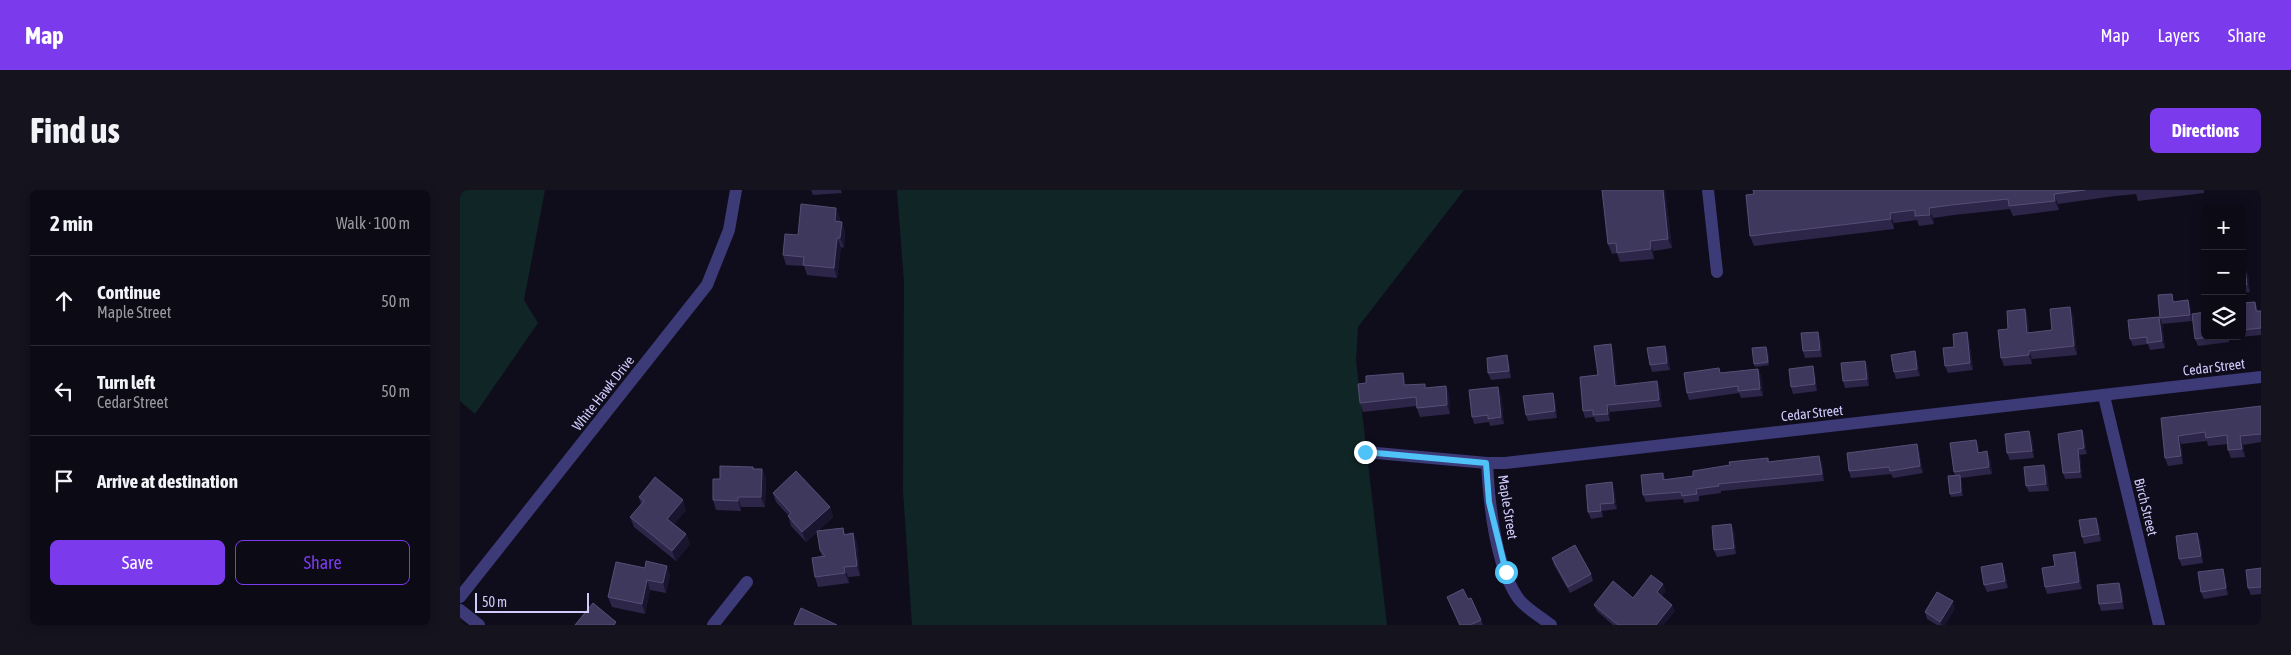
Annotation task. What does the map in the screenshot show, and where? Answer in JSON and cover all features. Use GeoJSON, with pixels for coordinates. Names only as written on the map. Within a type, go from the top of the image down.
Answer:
{"type":"FeatureCollection","features":[{"type":"Feature","properties":{"kind":"street","name":"White Hawk Drive"},"geometry":{"type":"LineString","coordinates":[[460,597],[707,285],[729,230],[736,190]]}},
{"type":"Feature","properties":{"kind":"street"},"geometry":{"type":"LineString","coordinates":[[1708,190],[1716,272]]}},
{"type":"Feature","properties":{"kind":"street","name":"Cedar Street"},"geometry":{"type":"LineString","coordinates":[[1365,452],[1505,463],[2261,377]]}},
{"type":"Feature","properties":{"kind":"street","name":"Birch Street"},"geometry":{"type":"LineString","coordinates":[[2104,396],[2159,625]]}},
{"type":"Feature","properties":{"kind":"street","name":"Maple Street"},"geometry":{"type":"LineString","coordinates":[[1486,463],[1489,502],[1506,572],[1518,599],[1551,625]]}},
{"type":"Feature","properties":{"kind":"street"},"geometry":{"type":"LineString","coordinates":[[713,625],[747,582]]}},
{"type":"Feature","properties":{"kind":"street"},"geometry":{"type":"LineString","coordinates":[[460,610],[479,625]]}},
{"type":"Feature","properties":{"kind":"green space"},"geometry":{"type":"Polygon","coordinates":[[[460,190],[545,190],[524,300],[538,323],[475,414],[460,401],[460,190]]]}},
{"type":"Feature","properties":{"kind":"green space"},"geometry":{"type":"Polygon","coordinates":[[[897,190],[1464,190],[1358,327],[1356,361],[1387,625],[912,625],[903,490],[904,282],[897,190]]]}},
{"type":"Feature","properties":{"kind":"building"},"geometry":{"type":"Polygon","coordinates":[[[1602,190],[1663,190],[1668,239],[1650,241],[1651,249],[1617,253],[1616,243],[1608,244],[1602,190]]]}},
{"type":"Feature","properties":{"kind":"building"},"geometry":{"type":"Polygon","coordinates":[[[1753,190],[2085,190],[2054,194],[2055,201],[2009,206],[2008,199],[1951,205],[1929,208],[1930,215],[1915,216],[1915,210],[1890,213],[1891,219],[1750,236],[1746,195],[1754,194],[1753,190]]]}},
{"type":"Feature","properties":{"kind":"building"},"geometry":{"type":"Polygon","coordinates":[[[801,204],[836,208],[835,221],[842,222],[840,238],[837,238],[834,268],[803,265],[804,257],[783,255],[785,234],[798,235],[801,204]]]}},
{"type":"Feature","properties":{"kind":"building"},"geometry":{"type":"Polygon","coordinates":[[[2172,294],[2173,302],[2188,300],[2190,315],[2160,318],[2158,295],[2172,294]]]}},
{"type":"Feature","properties":{"kind":"building"},"geometry":{"type":"Polygon","coordinates":[[[2255,302],[2256,311],[2261,311],[2261,328],[2246,330],[2246,303],[2255,302]]]}},
{"type":"Feature","properties":{"kind":"building"},"geometry":{"type":"Polygon","coordinates":[[[2070,307],[2074,346],[2029,351],[2029,355],[2001,358],[1998,330],[2008,329],[2007,311],[2025,309],[2027,333],[2052,330],[2050,309],[2070,307]]]}},
{"type":"Feature","properties":{"kind":"building"},"geometry":{"type":"Polygon","coordinates":[[[2201,313],[2201,338],[2195,339],[2192,314],[2201,313]]]}},
{"type":"Feature","properties":{"kind":"building"},"geometry":{"type":"Polygon","coordinates":[[[2159,317],[2162,341],[2147,343],[2147,337],[2130,339],[2128,320],[2159,317]]]}},
{"type":"Feature","properties":{"kind":"building"},"geometry":{"type":"Polygon","coordinates":[[[1818,332],[1820,350],[1803,351],[1801,333],[1818,332]]]}},
{"type":"Feature","properties":{"kind":"building"},"geometry":{"type":"Polygon","coordinates":[[[1967,332],[1970,363],[1945,366],[1943,348],[1954,347],[1953,334],[1967,332]]]}},
{"type":"Feature","properties":{"kind":"building"},"geometry":{"type":"Polygon","coordinates":[[[1611,344],[1615,386],[1657,381],[1659,400],[1607,405],[1608,414],[1593,415],[1593,410],[1583,411],[1580,377],[1598,375],[1594,346],[1611,344]]]}},
{"type":"Feature","properties":{"kind":"building"},"geometry":{"type":"Polygon","coordinates":[[[1665,346],[1667,363],[1650,365],[1647,348],[1665,346]]]}},
{"type":"Feature","properties":{"kind":"building"},"geometry":{"type":"Polygon","coordinates":[[[1766,347],[1768,362],[1754,364],[1752,348],[1766,347]]]}},
{"type":"Feature","properties":{"kind":"building"},"geometry":{"type":"Polygon","coordinates":[[[1915,351],[1917,369],[1894,372],[1891,355],[1915,351]]]}},
{"type":"Feature","properties":{"kind":"building"},"geometry":{"type":"Polygon","coordinates":[[[1507,355],[1509,371],[1488,373],[1487,358],[1507,355]]]}},
{"type":"Feature","properties":{"kind":"building"},"geometry":{"type":"Polygon","coordinates":[[[1865,361],[1867,379],[1843,381],[1841,363],[1865,361]]]}},
{"type":"Feature","properties":{"kind":"building"},"geometry":{"type":"Polygon","coordinates":[[[1813,366],[1815,384],[1791,387],[1789,369],[1813,366]]]}},
{"type":"Feature","properties":{"kind":"building"},"geometry":{"type":"Polygon","coordinates":[[[1719,368],[1720,373],[1758,369],[1760,389],[1738,391],[1738,386],[1687,393],[1684,373],[1719,368]]]}},
{"type":"Feature","properties":{"kind":"building"},"geometry":{"type":"Polygon","coordinates":[[[1403,373],[1404,385],[1425,384],[1425,388],[1446,386],[1447,405],[1417,408],[1416,397],[1360,403],[1358,384],[1366,383],[1366,376],[1403,373]]]}},
{"type":"Feature","properties":{"kind":"building"},"geometry":{"type":"Polygon","coordinates":[[[1498,387],[1501,417],[1488,419],[1488,415],[1472,417],[1469,390],[1498,387]]]}},
{"type":"Feature","properties":{"kind":"building"},"geometry":{"type":"Polygon","coordinates":[[[1553,393],[1555,411],[1526,415],[1523,396],[1553,393]]]}},
{"type":"Feature","properties":{"kind":"building"},"geometry":{"type":"Polygon","coordinates":[[[2261,406],[2261,434],[2240,436],[2242,449],[2228,450],[2227,435],[2206,438],[2205,432],[2178,436],[2181,456],[2165,458],[2161,418],[2261,406]]]}},
{"type":"Feature","properties":{"kind":"building"},"geometry":{"type":"Polygon","coordinates":[[[2082,430],[2084,448],[2078,449],[2080,472],[2063,473],[2058,434],[2082,430]]]}},
{"type":"Feature","properties":{"kind":"building"},"geometry":{"type":"Polygon","coordinates":[[[2029,431],[2032,451],[2007,453],[2005,434],[2029,431]]]}},
{"type":"Feature","properties":{"kind":"building"},"geometry":{"type":"Polygon","coordinates":[[[1976,440],[1978,453],[1987,451],[1989,467],[1954,472],[1950,443],[1976,440]]]}},
{"type":"Feature","properties":{"kind":"building"},"geometry":{"type":"Polygon","coordinates":[[[1917,444],[1920,466],[1890,471],[1889,467],[1849,471],[1847,453],[1917,444]]]}},
{"type":"Feature","properties":{"kind":"building"},"geometry":{"type":"Polygon","coordinates":[[[1819,456],[1822,474],[1718,484],[1719,486],[1696,489],[1697,494],[1682,496],[1681,492],[1643,495],[1641,475],[1663,473],[1663,480],[1693,476],[1693,471],[1730,465],[1729,462],[1768,458],[1768,462],[1819,456]]]}},
{"type":"Feature","properties":{"kind":"building"},"geometry":{"type":"Polygon","coordinates":[[[2044,465],[2046,484],[2026,486],[2024,467],[2044,465]]]}},
{"type":"Feature","properties":{"kind":"building"},"geometry":{"type":"Polygon","coordinates":[[[720,466],[762,469],[761,497],[738,497],[738,501],[713,500],[713,479],[720,479],[720,466]]]}},
{"type":"Feature","properties":{"kind":"building"},"geometry":{"type":"Polygon","coordinates":[[[796,471],[830,507],[802,532],[788,516],[791,513],[773,493],[796,471]]]}},
{"type":"Feature","properties":{"kind":"building"},"geometry":{"type":"Polygon","coordinates":[[[1960,475],[1961,492],[1950,494],[1948,476],[1960,475]]]}},
{"type":"Feature","properties":{"kind":"building"},"geometry":{"type":"Polygon","coordinates":[[[655,477],[683,500],[667,519],[686,534],[672,551],[630,517],[644,501],[639,497],[655,477]]]}},
{"type":"Feature","properties":{"kind":"building"},"geometry":{"type":"Polygon","coordinates":[[[1612,482],[1614,503],[1600,504],[1601,511],[1588,512],[1586,485],[1612,482]]]}},
{"type":"Feature","properties":{"kind":"building"},"geometry":{"type":"Polygon","coordinates":[[[2096,518],[2099,534],[2082,537],[2079,520],[2096,518]]]}},
{"type":"Feature","properties":{"kind":"building"},"geometry":{"type":"Polygon","coordinates":[[[1731,524],[1734,548],[1714,550],[1712,526],[1731,524]]]}},
{"type":"Feature","properties":{"kind":"building"},"geometry":{"type":"Polygon","coordinates":[[[843,528],[844,535],[853,533],[857,566],[844,567],[845,573],[815,577],[812,558],[825,556],[820,550],[817,531],[843,528]]]}},
{"type":"Feature","properties":{"kind":"building"},"geometry":{"type":"Polygon","coordinates":[[[2197,533],[2201,556],[2179,559],[2176,536],[2197,533]]]}},
{"type":"Feature","properties":{"kind":"building"},"geometry":{"type":"Polygon","coordinates":[[[1575,545],[1591,574],[1568,587],[1552,558],[1575,545]]]}},
{"type":"Feature","properties":{"kind":"building"},"geometry":{"type":"Polygon","coordinates":[[[2075,552],[2079,582],[2045,587],[2042,568],[2055,566],[2053,555],[2075,552]]]}},
{"type":"Feature","properties":{"kind":"building"},"geometry":{"type":"Polygon","coordinates":[[[646,561],[667,566],[663,583],[647,580],[642,604],[608,597],[616,562],[645,568],[646,561]]]}},
{"type":"Feature","properties":{"kind":"building"},"geometry":{"type":"Polygon","coordinates":[[[2002,563],[2005,581],[1984,585],[1981,567],[2002,563]]]}},
{"type":"Feature","properties":{"kind":"building"},"geometry":{"type":"Polygon","coordinates":[[[2261,568],[2261,587],[2248,588],[2246,570],[2261,568]]]}},
{"type":"Feature","properties":{"kind":"building"},"geometry":{"type":"Polygon","coordinates":[[[2223,569],[2226,588],[2201,592],[2198,572],[2223,569]]]}},
{"type":"Feature","properties":{"kind":"building"},"geometry":{"type":"Polygon","coordinates":[[[1651,575],[1663,584],[1657,592],[1672,605],[1656,625],[1618,625],[1594,605],[1613,581],[1633,598],[1651,575]]]}},
{"type":"Feature","properties":{"kind":"building"},"geometry":{"type":"Polygon","coordinates":[[[2119,583],[2122,602],[2099,604],[2097,585],[2119,583]]]}},
{"type":"Feature","properties":{"kind":"building"},"geometry":{"type":"Polygon","coordinates":[[[1463,589],[1468,599],[1471,598],[1481,620],[1470,625],[1460,625],[1447,597],[1463,589]]]}},
{"type":"Feature","properties":{"kind":"building"},"geometry":{"type":"Polygon","coordinates":[[[1937,592],[1953,601],[1940,622],[1925,612],[1937,592]]]}},
{"type":"Feature","properties":{"kind":"building"},"geometry":{"type":"Polygon","coordinates":[[[593,603],[616,622],[614,625],[575,625],[593,603]]]}},
{"type":"Feature","properties":{"kind":"building"},"geometry":{"type":"Polygon","coordinates":[[[801,608],[837,625],[795,625],[801,608]]]}},
{"type":"Feature","properties":{"kind":"route"},"geometry":{"type":"LineString","coordinates":[[1365,452],[1486,463],[1489,502],[1495,535],[1506,572]]}}]}
